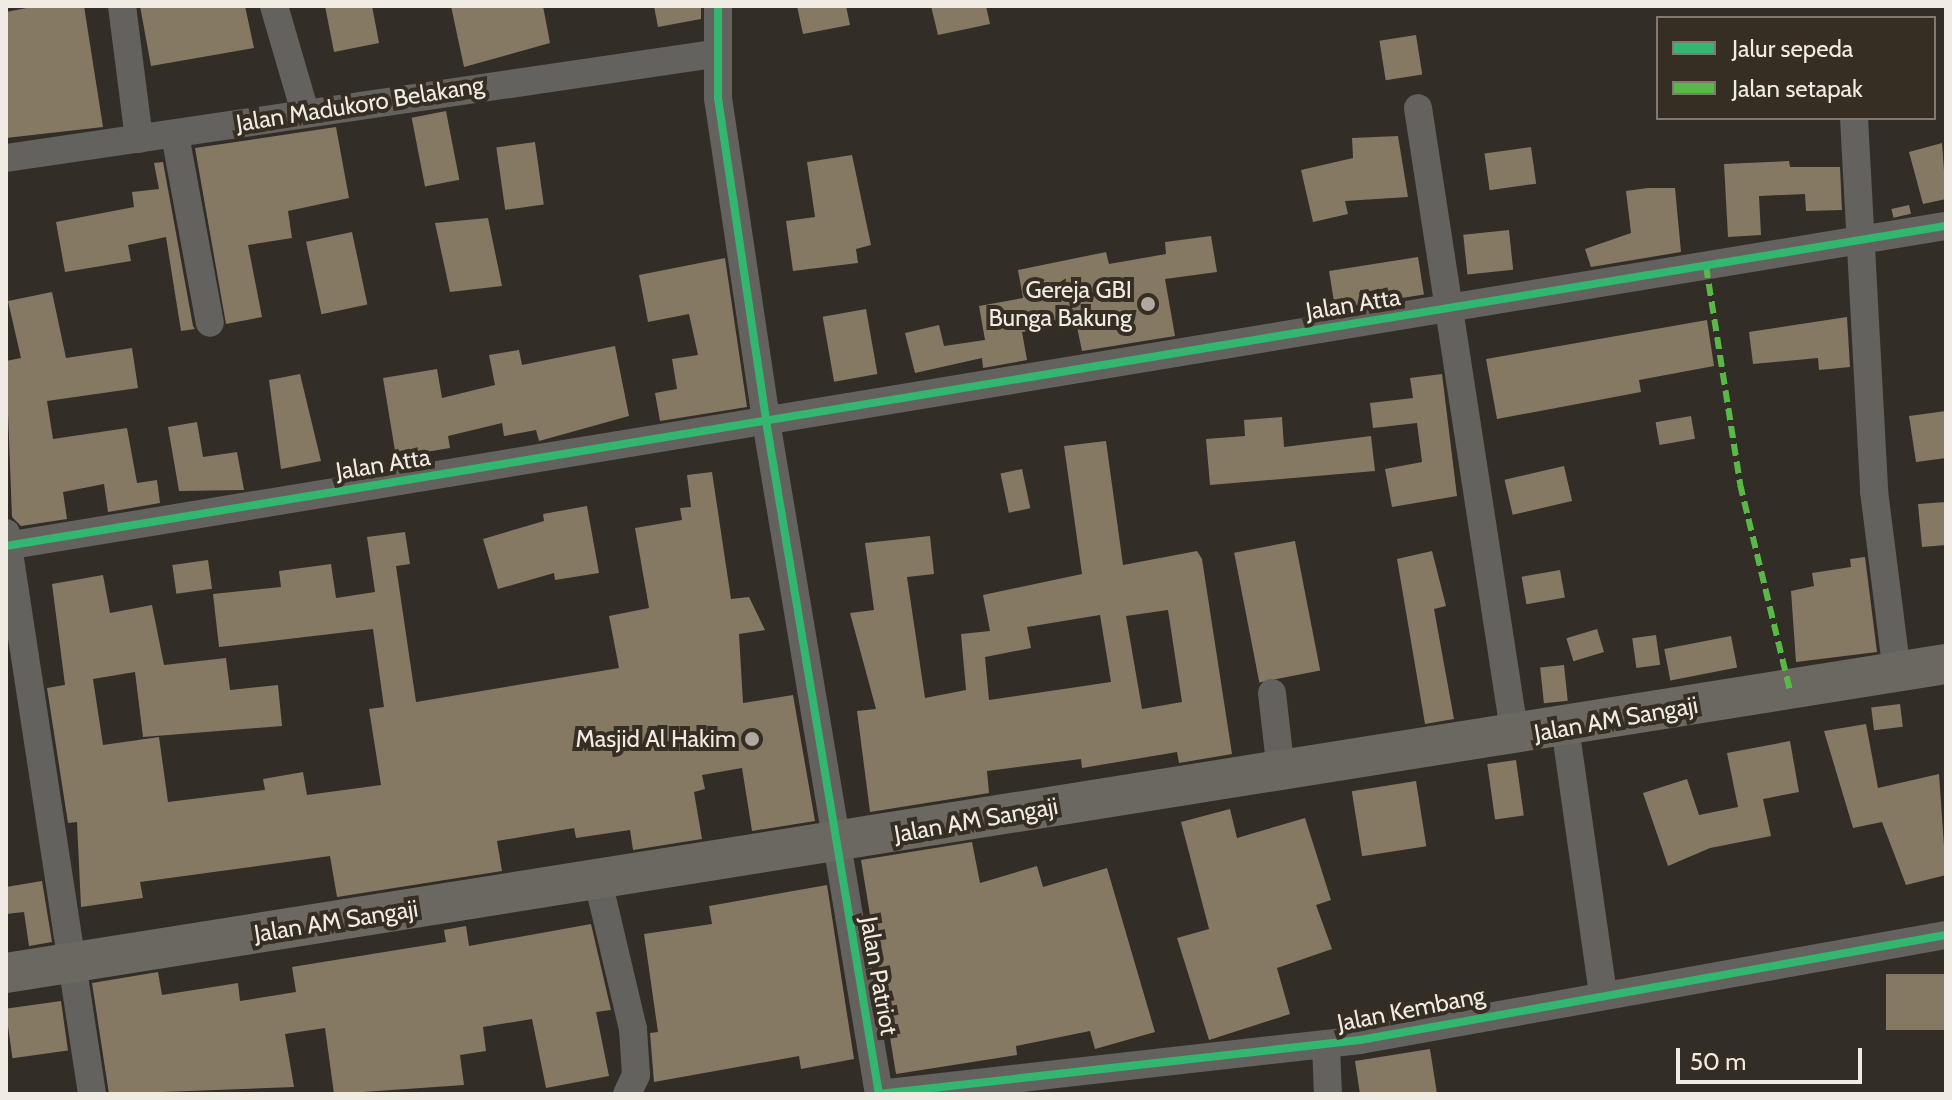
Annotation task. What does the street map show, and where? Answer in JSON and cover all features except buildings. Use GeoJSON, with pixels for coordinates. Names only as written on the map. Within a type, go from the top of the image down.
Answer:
{"type":"FeatureCollection","features":[{"type":"Feature","properties":{"kind":"highway","name":"Jalan AM Sangaji"},"geometry":{"type":"LineString","coordinates":[[6,973],[598,881],[837,854],[1281,772],[1515,737],[1946,664]]}},
{"type":"Feature","properties":{"kind":"street"},"geometry":{"type":"LineString","coordinates":[[122,6],[139,139]]}},
{"type":"Feature","properties":{"kind":"street"},"geometry":{"type":"LineString","coordinates":[[274,6],[305,112]]}},
{"type":"Feature","properties":{"kind":"street"},"geometry":{"type":"LineString","coordinates":[[718,6],[714,54],[766,421],[837,854]]}},
{"type":"Feature","properties":{"kind":"street","name":"Jalan Madukoro Belakang"},"geometry":{"type":"LineString","coordinates":[[6,158],[714,54]]}},
{"type":"Feature","properties":{"kind":"street"},"geometry":{"type":"LineString","coordinates":[[1418,108],[1515,737]]}},
{"type":"Feature","properties":{"kind":"street"},"geometry":{"type":"LineString","coordinates":[[1854,120],[1874,491],[1897,672]]}},
{"type":"Feature","properties":{"kind":"street"},"geometry":{"type":"LineString","coordinates":[[175,135],[210,323]]}},
{"type":"Feature","properties":{"kind":"street","name":"Jalan Atta"},"geometry":{"type":"LineString","coordinates":[[7,542],[766,421],[1946,226]]}},
{"type":"Feature","properties":{"kind":"street"},"geometry":{"type":"LineString","coordinates":[[7,542],[92,1094]]}},
{"type":"Feature","properties":{"kind":"street"},"geometry":{"type":"LineString","coordinates":[[1272,693],[1281,772]]}},
{"type":"Feature","properties":{"kind":"street"},"geometry":{"type":"LineString","coordinates":[[1565,727],[1603,993]]}},
{"type":"Feature","properties":{"kind":"street","name":"Jalan Patriot"},"geometry":{"type":"LineString","coordinates":[[837,854],[879,1094]]}},
{"type":"Feature","properties":{"kind":"street"},"geometry":{"type":"LineString","coordinates":[[598,881],[633,1029],[636,1075],[627,1094]]}},
{"type":"Feature","properties":{"kind":"street","name":"Jalan Kembang"},"geometry":{"type":"LineString","coordinates":[[879,1094],[1326,1045],[1603,993],[1946,935]]}},
{"type":"Feature","properties":{"kind":"street"},"geometry":{"type":"LineString","coordinates":[[1326,1045],[1328,1094]]}},
{"type":"Feature","properties":{"kind":"marked path"},"geometry":{"type":"LineString","coordinates":[[1706,266],[1740,484],[1790,691]]}},
{"type":"Feature","properties":{"kind":"cycle path"},"geometry":{"type":"LineString","coordinates":[[718,6],[718,98],[766,421],[879,1094],[1360,1040],[1946,935]]}},
{"type":"Feature","properties":{"kind":"cycle path"},"geometry":{"type":"LineString","coordinates":[[6,546],[1946,226]]}},
{"type":"Feature","properties":{"kind":"place","name":"Gereja GBI Bunga Bakung"},"geometry":{"type":"Point","coordinates":[1148,304]}},
{"type":"Feature","properties":{"kind":"place","name":"Masjid Al Hakim"},"geometry":{"type":"Point","coordinates":[752,739]}}]}
